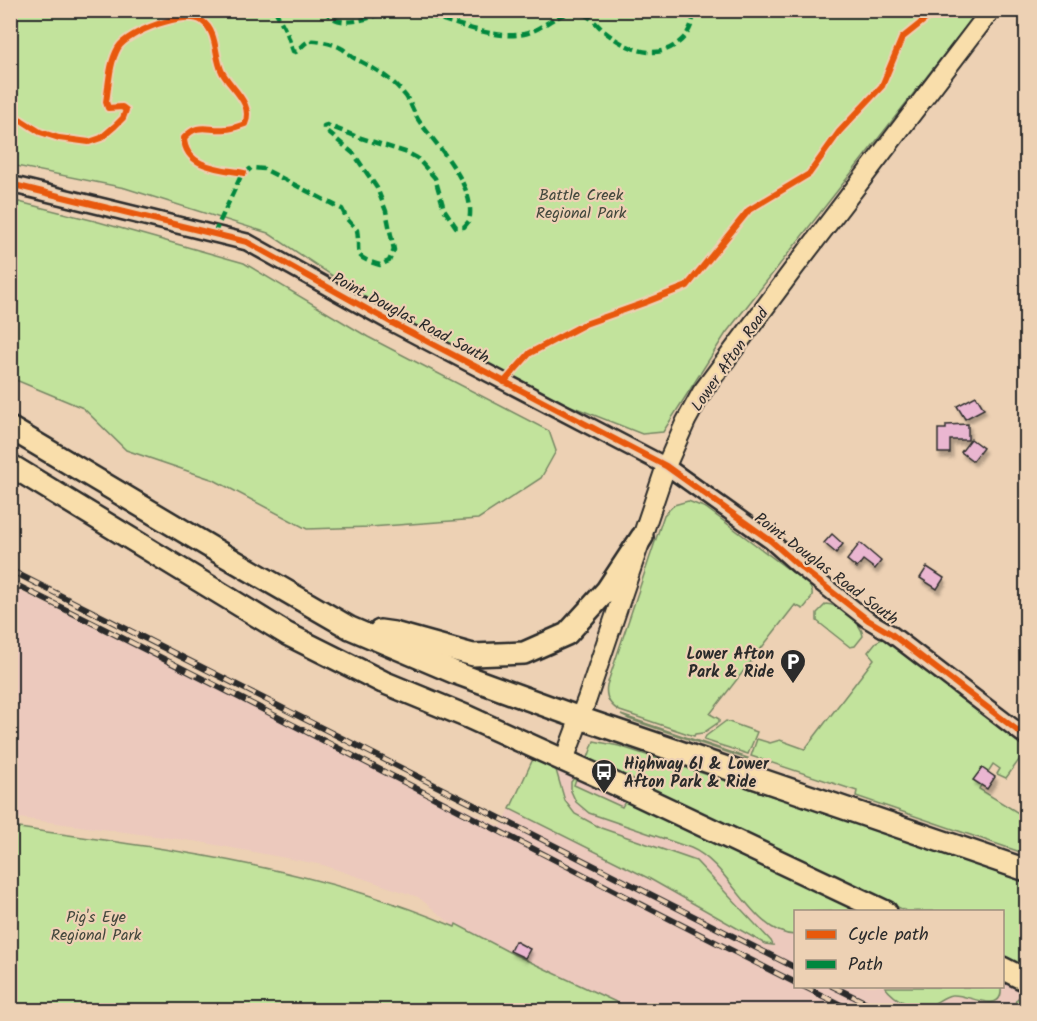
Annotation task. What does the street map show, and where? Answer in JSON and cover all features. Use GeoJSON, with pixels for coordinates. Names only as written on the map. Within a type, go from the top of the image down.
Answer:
{"type":"FeatureCollection","features":[{"type":"Feature","properties":{"kind":"highway"},"geometry":{"type":"LineString","coordinates":[[10,428],[222,555],[350,628],[456,673],[580,718],[1026,870]]}},
{"type":"Feature","properties":{"kind":"highway"},"geometry":{"type":"LineString","coordinates":[[10,465],[287,634],[383,682],[564,760],[882,910]]}},
{"type":"Feature","properties":{"kind":"highway"},"geometry":{"type":"LineString","coordinates":[[350,628],[394,633],[473,655],[524,653],[567,634],[607,590],[642,537]]}},
{"type":"Feature","properties":{"kind":"highway"},"geometry":{"type":"LineString","coordinates":[[1004,969],[1026,980]]}},
{"type":"Feature","properties":{"kind":"main road","name":"Lower Afton Road"},"geometry":{"type":"LineString","coordinates":[[564,760],[666,466],[702,392],[991,10]]}},
{"type":"Feature","properties":{"kind":"street","name":"Point Douglas Road South"},"geometry":{"type":"LineString","coordinates":[[10,184],[247,242],[392,323],[666,466],[771,541],[868,620],[890,633],[1026,737]]}},
{"type":"Feature","properties":{"kind":"shaded area"},"geometry":{"type":"Polygon","coordinates":[[[10,586],[501,827],[533,759],[654,813],[794,911],[794,988],[1004,988],[1004,982],[1025,992],[1016,1010],[630,1010],[455,927],[418,897],[323,865],[200,842],[11,817],[10,586]]]}},
{"type":"Feature","properties":{"kind":"green space","name":"Battle Creek Regional Park"},"geometry":{"type":"Polygon","coordinates":[[[10,11],[978,11],[726,333],[663,432],[642,434],[467,365],[268,233],[125,188],[11,165],[10,11]]]}},
{"type":"Feature","properties":{"kind":"green space"},"geometry":{"type":"Polygon","coordinates":[[[11,200],[244,263],[368,337],[549,431],[556,451],[541,478],[478,519],[307,529],[214,480],[126,450],[83,408],[11,378],[11,200]]]}},
{"type":"Feature","properties":{"kind":"green space"},"geometry":{"type":"Polygon","coordinates":[[[688,501],[706,508],[804,581],[812,591],[803,609],[795,605],[710,714],[719,719],[719,722],[694,736],[620,711],[607,696],[607,685],[664,515],[674,505],[688,501]]]}},
{"type":"Feature","properties":{"kind":"green space"},"geometry":{"type":"Polygon","coordinates":[[[826,604],[843,611],[862,631],[863,636],[855,646],[850,647],[817,621],[817,613],[826,604]]]}},
{"type":"Feature","properties":{"kind":"green space"},"geometry":{"type":"Polygon","coordinates":[[[886,639],[1023,742],[1025,752],[1006,778],[997,774],[1000,769],[993,764],[988,772],[982,768],[974,780],[981,785],[979,789],[1020,814],[1026,806],[1026,854],[856,796],[857,791],[751,756],[757,739],[770,743],[780,740],[805,749],[874,659],[868,652],[876,642],[886,639]]]}},
{"type":"Feature","properties":{"kind":"green space"},"geometry":{"type":"Polygon","coordinates":[[[621,715],[748,758],[747,759],[621,715]]]}},
{"type":"Feature","properties":{"kind":"green space"},"geometry":{"type":"Polygon","coordinates":[[[726,721],[757,732],[748,754],[704,740],[726,721]]]}},
{"type":"Feature","properties":{"kind":"green space"},"geometry":{"type":"Polygon","coordinates":[[[594,741],[619,746],[775,797],[843,816],[1026,879],[1026,970],[1004,959],[1004,910],[904,910],[596,764],[588,758],[594,741]]]}},
{"type":"Feature","properties":{"kind":"green space"},"geometry":{"type":"Polygon","coordinates":[[[533,759],[556,770],[565,801],[575,814],[601,828],[696,861],[773,945],[765,944],[650,879],[510,809],[533,759]]]}},
{"type":"Feature","properties":{"kind":"green space"},"geometry":{"type":"Polygon","coordinates":[[[574,778],[576,779],[574,785],[622,807],[626,800],[859,910],[794,910],[794,935],[780,932],[754,912],[705,857],[691,848],[589,813],[576,802],[571,791],[571,782],[574,778]]]}},
{"type":"Feature","properties":{"kind":"green space","name":"Pig's Eye Regional Park"},"geometry":{"type":"Polygon","coordinates":[[[11,827],[236,862],[347,889],[402,906],[455,927],[456,924],[509,952],[633,1010],[11,1010],[11,827]]]}},
{"type":"Feature","properties":{"kind":"green space"},"geometry":{"type":"Polygon","coordinates":[[[886,988],[1001,988],[997,1001],[983,1002],[952,995],[925,1007],[912,1006],[894,996],[886,988]]]}},
{"type":"Feature","properties":{"kind":"green space"},"geometry":{"type":"Polygon","coordinates":[[[1025,992],[1026,1010],[1014,1010],[1016,1000],[1025,992]]]}},
{"type":"Feature","properties":{"kind":"building"},"geometry":{"type":"Polygon","coordinates":[[[976,396],[984,409],[965,419],[957,406],[976,396]]]}},
{"type":"Feature","properties":{"kind":"building"},"geometry":{"type":"Polygon","coordinates":[[[968,424],[968,440],[950,440],[950,453],[938,453],[938,429],[946,429],[946,425],[968,424]]]}},
{"type":"Feature","properties":{"kind":"building"},"geometry":{"type":"Polygon","coordinates":[[[971,439],[983,448],[973,461],[961,452],[971,439]]]}},
{"type":"Feature","properties":{"kind":"building"},"geometry":{"type":"Polygon","coordinates":[[[832,534],[843,544],[836,553],[824,543],[832,534]]]}},
{"type":"Feature","properties":{"kind":"building"},"geometry":{"type":"Polygon","coordinates":[[[860,543],[881,561],[875,569],[863,560],[857,568],[847,560],[860,543]]]}},
{"type":"Feature","properties":{"kind":"building"},"geometry":{"type":"Polygon","coordinates":[[[927,567],[944,578],[937,589],[920,578],[927,567]]]}},
{"type":"Feature","properties":{"kind":"building"},"geometry":{"type":"Polygon","coordinates":[[[982,768],[995,777],[987,789],[973,780],[982,768]]]}},
{"type":"Feature","properties":{"kind":"building"},"geometry":{"type":"Polygon","coordinates":[[[515,941],[530,949],[525,958],[510,951],[515,941]]]}},
{"type":"Feature","properties":{"kind":"railway"},"geometry":{"type":"LineString","coordinates":[[10,570],[794,967]]}},
{"type":"Feature","properties":{"kind":"railway"},"geometry":{"type":"LineString","coordinates":[[10,582],[794,982]]}},
{"type":"Feature","properties":{"kind":"railway"},"geometry":{"type":"LineString","coordinates":[[807,988],[851,1010]]}},
{"type":"Feature","properties":{"kind":"railway"},"geometry":{"type":"LineString","coordinates":[[836,988],[881,1010]]}},
{"type":"Feature","properties":{"kind":"marked path"},"geometry":{"type":"LineString","coordinates":[[214,234],[240,178],[251,168],[264,169],[342,209],[357,230],[358,249],[361,256],[380,265],[389,261],[394,250],[386,211],[377,188],[354,154],[324,129],[327,125],[417,158],[435,178],[444,209],[456,227],[464,227],[469,221],[468,195],[462,182],[399,88],[382,74],[334,45],[310,41],[296,52],[293,51],[275,10]]}},
{"type":"Feature","properties":{"kind":"marked path"},"geometry":{"type":"LineString","coordinates":[[324,10],[330,17],[346,22],[391,11]]}},
{"type":"Feature","properties":{"kind":"marked path"},"geometry":{"type":"LineString","coordinates":[[389,10],[420,14],[499,35],[524,34],[564,14],[579,13],[620,42],[647,52],[666,50],[680,42],[689,30],[694,10]]}},
{"type":"Feature","properties":{"kind":"cycle path"},"geometry":{"type":"LineString","coordinates":[[504,382],[530,353],[585,324],[687,286],[749,210],[809,174],[839,132],[882,86],[902,38],[937,10]]}},
{"type":"Feature","properties":{"kind":"cycle path"},"geometry":{"type":"LineString","coordinates":[[10,113],[40,132],[59,138],[89,142],[101,138],[123,118],[126,110],[122,107],[108,108],[106,102],[111,67],[118,48],[133,35],[145,29],[171,20],[194,18],[202,21],[211,31],[222,72],[244,103],[247,116],[245,124],[233,128],[194,130],[184,138],[186,148],[191,156],[206,165],[244,173]]}},
{"type":"Feature","properties":{"kind":"cycle path"},"geometry":{"type":"LineString","coordinates":[[10,184],[247,242],[392,323],[666,466],[771,541],[868,620],[890,633],[1026,737]]}},
{"type":"Feature","properties":{"kind":"place","name":"Lower Afton Park & Ride"},"geometry":{"type":"Point","coordinates":[793,685]}},
{"type":"Feature","properties":{"kind":"place","name":"Highway 61 & Lower Afton Park & Ride"},"geometry":{"type":"Point","coordinates":[604,795]}}]}
